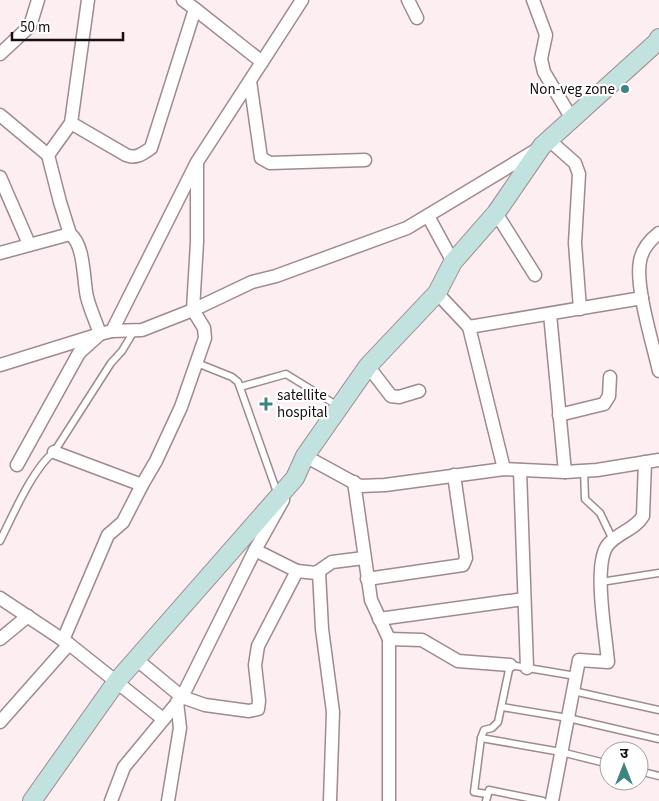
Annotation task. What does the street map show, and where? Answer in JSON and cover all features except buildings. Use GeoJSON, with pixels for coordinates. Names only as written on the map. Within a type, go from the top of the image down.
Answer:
{"type":"FeatureCollection","features":[{"type":"Feature","properties":{"kind":"street"},"geometry":{"type":"LineString","coordinates":[[0,54],[30,26],[38,0]]}},
{"type":"Feature","properties":{"kind":"street"},"geometry":{"type":"LineString","coordinates":[[48,155],[71,123],[88,0]]}},
{"type":"Feature","properties":{"kind":"street"},"geometry":{"type":"LineString","coordinates":[[183,0],[262,62]]}},
{"type":"Feature","properties":{"kind":"street"},"geometry":{"type":"LineString","coordinates":[[17,465],[80,353],[106,333],[197,162],[302,0]]}},
{"type":"Feature","properties":{"kind":"street"},"geometry":{"type":"LineString","coordinates":[[408,0],[417,18]]}},
{"type":"Feature","properties":{"kind":"street"},"geometry":{"type":"LineString","coordinates":[[532,0],[546,35],[541,59],[544,72],[572,119]]}},
{"type":"Feature","properties":{"kind":"street"},"geometry":{"type":"LineString","coordinates":[[71,123],[132,158],[140,156],[151,148],[195,9]]}},
{"type":"Feature","properties":{"kind":"street"},"geometry":{"type":"LineString","coordinates":[[0,366],[106,333],[142,330],[193,310],[252,282],[276,276],[407,228],[545,143],[657,42],[659,38]]}},
{"type":"Feature","properties":{"kind":"street"},"geometry":{"type":"LineString","coordinates":[[250,81],[261,158],[270,163],[365,160]]}},
{"type":"Feature","properties":{"kind":"street"},"geometry":{"type":"LineString","coordinates":[[0,115],[48,155],[70,234],[77,241],[87,299],[106,333]]}},
{"type":"Feature","properties":{"kind":"street"},"geometry":{"type":"LineString","coordinates":[[111,801],[124,767],[180,700],[305,456],[368,366],[436,292],[453,262],[496,214],[545,143]]}},
{"type":"Feature","properties":{"kind":"street"},"geometry":{"type":"LineString","coordinates":[[545,143],[575,163],[579,174],[575,243],[580,309]]}},
{"type":"Feature","properties":{"kind":"street"},"geometry":{"type":"LineString","coordinates":[[0,722],[66,642],[108,535],[123,522],[156,461],[181,407],[197,363],[205,338],[204,328],[193,310],[197,242],[197,162]]}},
{"type":"Feature","properties":{"kind":"street"},"geometry":{"type":"LineString","coordinates":[[0,177],[29,244]]}},
{"type":"Feature","properties":{"kind":"street"},"geometry":{"type":"LineString","coordinates":[[496,214],[535,275]]}},
{"type":"Feature","properties":{"kind":"street"},"geometry":{"type":"LineString","coordinates":[[428,216],[453,262]]}},
{"type":"Feature","properties":{"kind":"street"},"geometry":{"type":"LineString","coordinates":[[659,233],[645,249],[640,261],[639,273],[642,298],[659,371]]}},
{"type":"Feature","properties":{"kind":"street"},"geometry":{"type":"LineString","coordinates":[[0,253],[70,234]]}},
{"type":"Feature","properties":{"kind":"street"},"geometry":{"type":"LineString","coordinates":[[436,292],[470,327],[504,469]]}},
{"type":"Feature","properties":{"kind":"street"},"geometry":{"type":"LineString","coordinates":[[470,327],[642,298]]}},
{"type":"Feature","properties":{"kind":"street"},"geometry":{"type":"LineString","coordinates":[[550,314],[565,472]]}},
{"type":"Feature","properties":{"kind":"street"},"geometry":{"type":"LineString","coordinates":[[368,366],[391,396],[399,397],[419,390]]}},
{"type":"Feature","properties":{"kind":"street"},"geometry":{"type":"LineString","coordinates":[[559,415],[604,404],[609,396],[610,376]]}},
{"type":"Feature","properties":{"kind":"street"},"geometry":{"type":"LineString","coordinates":[[54,452],[142,485]]}},
{"type":"Feature","properties":{"kind":"street"},"geometry":{"type":"LineString","coordinates":[[305,456],[360,486],[385,485],[504,469],[565,472],[659,460]]}},
{"type":"Feature","properties":{"kind":"street"},"geometry":{"type":"LineString","coordinates":[[552,801],[579,660],[608,662],[600,582],[604,553],[613,540],[634,526],[643,516],[645,462]]}},
{"type":"Feature","properties":{"kind":"street"},"geometry":{"type":"LineString","coordinates":[[520,470],[528,668]]}},
{"type":"Feature","properties":{"kind":"street"},"geometry":{"type":"LineString","coordinates":[[367,579],[463,565],[466,558],[454,475]]}},
{"type":"Feature","properties":{"kind":"street"},"geometry":{"type":"LineString","coordinates":[[32,801],[117,681],[295,478]]}},
{"type":"Feature","properties":{"kind":"street"},"geometry":{"type":"LineString","coordinates":[[354,482],[371,600],[389,639],[389,801]]}},
{"type":"Feature","properties":{"kind":"street"},"geometry":{"type":"LineString","coordinates":[[256,550],[297,571],[312,573],[319,572],[332,562],[364,558]]}},
{"type":"Feature","properties":{"kind":"street"},"geometry":{"type":"LineString","coordinates":[[136,659],[180,700],[249,711],[258,709],[259,701],[255,665],[258,646],[297,571]]}},
{"type":"Feature","properties":{"kind":"street"},"geometry":{"type":"LineString","coordinates":[[319,572],[322,629],[333,712],[330,801]]}},
{"type":"Feature","properties":{"kind":"street"},"geometry":{"type":"LineString","coordinates":[[0,598],[66,642],[163,719]]}},
{"type":"Feature","properties":{"kind":"street"},"geometry":{"type":"LineString","coordinates":[[379,619],[524,600]]}},
{"type":"Feature","properties":{"kind":"street"},"geometry":{"type":"LineString","coordinates":[[0,640],[28,616]]}},
{"type":"Feature","properties":{"kind":"street"},"geometry":{"type":"LineString","coordinates":[[389,639],[422,640],[458,661],[510,665]]}},
{"type":"Feature","properties":{"kind":"street"},"geometry":{"type":"LineString","coordinates":[[168,801],[180,728],[180,700]]}},
{"type":"Feature","properties":{"kind":"lane"},"geometry":{"type":"LineString","coordinates":[[0,541],[26,490],[47,457],[54,452],[111,363],[122,352],[134,331]]}},
{"type":"Feature","properties":{"kind":"lane"},"geometry":{"type":"LineString","coordinates":[[197,363],[232,377],[240,387],[278,497]]}},
{"type":"Feature","properties":{"kind":"lane"},"geometry":{"type":"LineString","coordinates":[[240,387],[286,374],[339,406]]}},
{"type":"Feature","properties":{"kind":"lane"},"geometry":{"type":"LineString","coordinates":[[584,470],[586,499],[600,513],[613,540]]}},
{"type":"Feature","properties":{"kind":"lane"},"geometry":{"type":"LineString","coordinates":[[600,582],[659,574]]}},
{"type":"Feature","properties":{"kind":"lane"},"geometry":{"type":"LineString","coordinates":[[543,801],[488,790],[487,798],[474,792],[481,738],[484,730],[492,728],[498,722],[510,665],[576,676]]}},
{"type":"Feature","properties":{"kind":"lane"},"geometry":{"type":"LineString","coordinates":[[573,691],[659,710]]}},
{"type":"Feature","properties":{"kind":"lane"},"geometry":{"type":"LineString","coordinates":[[502,707],[568,718],[659,739]]}},
{"type":"Feature","properties":{"kind":"lane"},"geometry":{"type":"LineString","coordinates":[[481,738],[561,752],[599,762]]}},
{"type":"Feature","properties":{"kind":"place","name":"Non-veg zone"},"geometry":{"type":"Point","coordinates":[625,89]}},
{"type":"Feature","properties":{"kind":"place","name":"satellite hospital"},"geometry":{"type":"Point","coordinates":[266,404]}}]}
